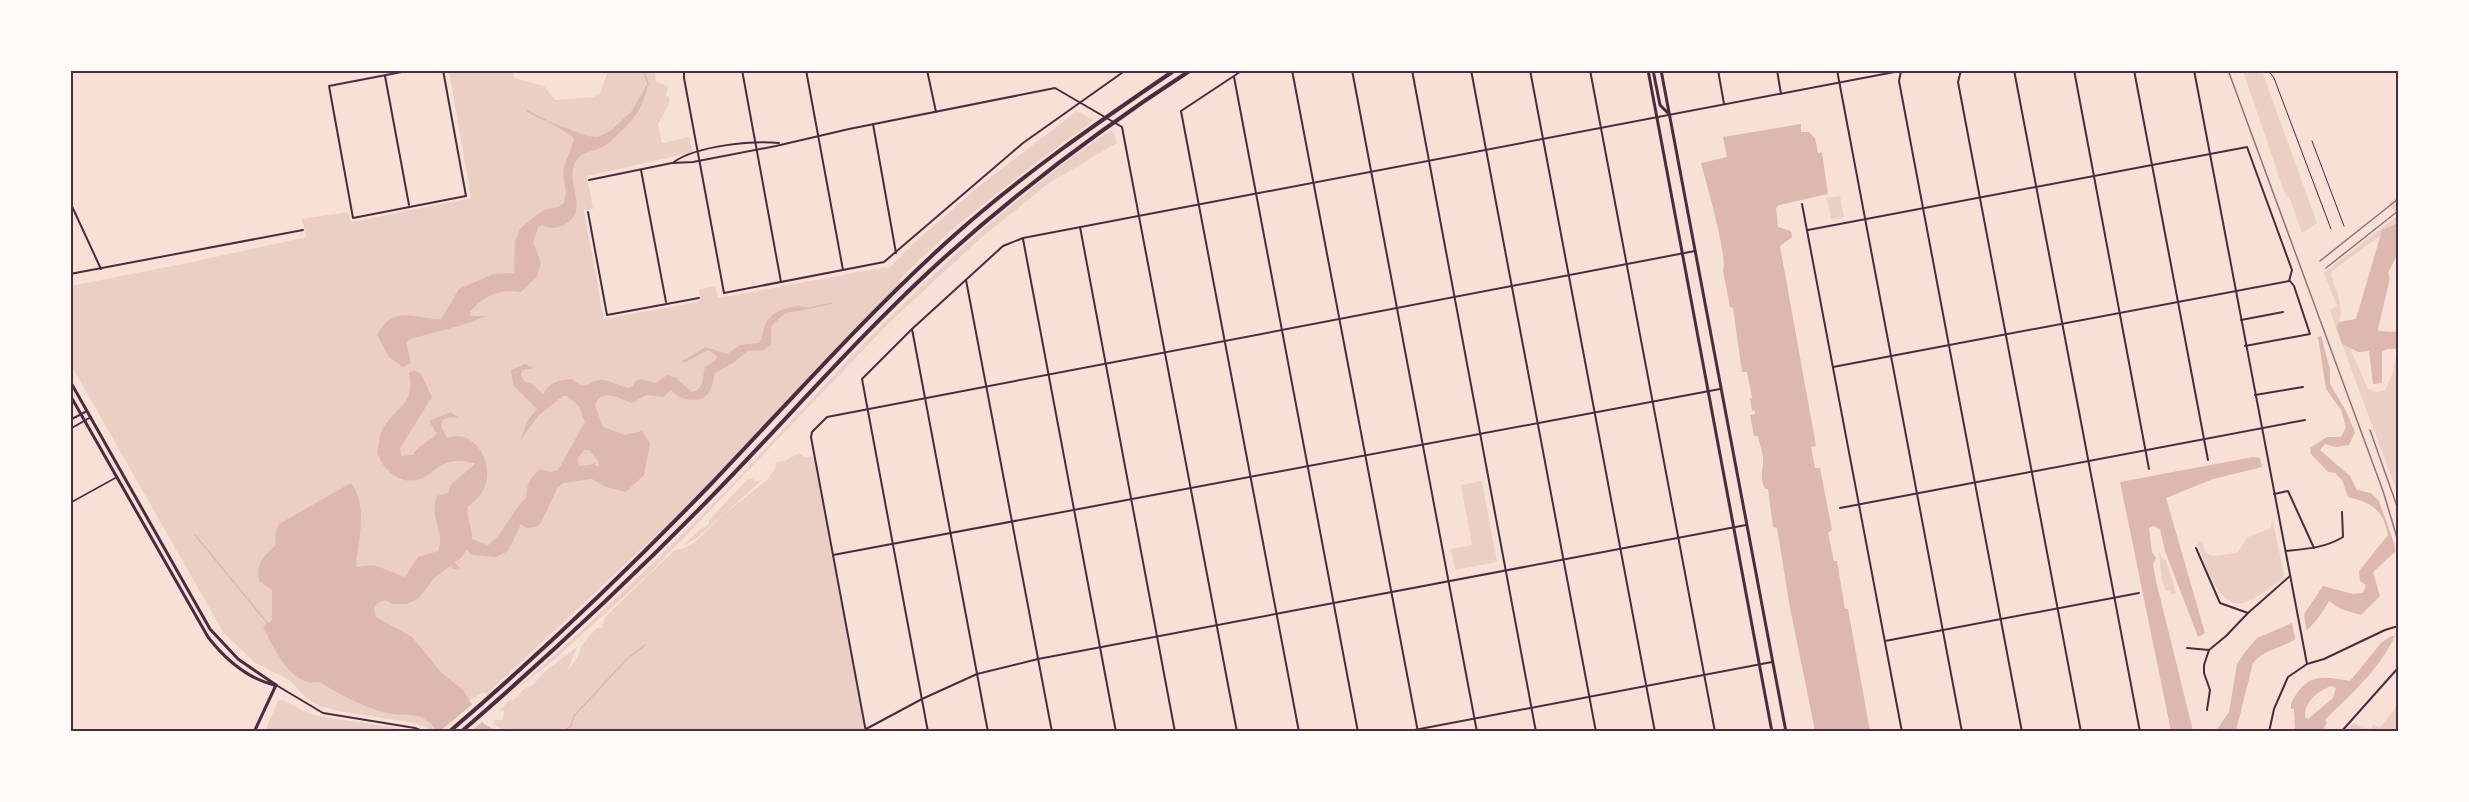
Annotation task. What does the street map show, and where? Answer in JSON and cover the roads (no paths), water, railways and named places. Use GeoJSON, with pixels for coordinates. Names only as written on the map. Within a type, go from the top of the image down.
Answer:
{"type":"FeatureCollection","features":[{"type":"Feature","properties":{"kind":"highway"},"geometry":{"type":"LineString","coordinates":[[449,732],[498,689],[673,523],[913,273],[1017,183],[1175,70]]}},
{"type":"Feature","properties":{"kind":"highway"},"geometry":{"type":"LineString","coordinates":[[460,732],[504,695],[660,549],[916,283],[1038,177],[1133,108],[1191,70]]}},
{"type":"Feature","properties":{"kind":"main road"},"geometry":{"type":"LineString","coordinates":[[1648,70],[1772,732]]}},
{"type":"Feature","properties":{"kind":"main road"},"geometry":{"type":"LineString","coordinates":[[1653,70],[1660,105],[1669,114]]}},
{"type":"Feature","properties":{"kind":"main road"},"geometry":{"type":"LineString","coordinates":[[1661,70],[1786,732]]}},
{"type":"Feature","properties":{"kind":"main road"},"geometry":{"type":"LineString","coordinates":[[70,381],[210,629],[233,654],[276,685]]}},
{"type":"Feature","properties":{"kind":"main road"},"geometry":{"type":"LineString","coordinates":[[70,395],[208,637],[241,669],[261,682],[276,685]]}},
{"type":"Feature","properties":{"kind":"main road"},"geometry":{"type":"LineString","coordinates":[[254,732],[276,685]]}},
{"type":"Feature","properties":{"kind":"street"},"geometry":{"type":"LineString","coordinates":[[412,70],[329,86],[353,218],[466,196],[443,70]]}},
{"type":"Feature","properties":{"kind":"street"},"geometry":{"type":"LineString","coordinates":[[684,70],[724,293],[884,262],[1023,143],[1126,70]]}},
{"type":"Feature","properties":{"kind":"street"},"geometry":{"type":"LineString","coordinates":[[742,70],[781,282]]}},
{"type":"Feature","properties":{"kind":"street"},"geometry":{"type":"LineString","coordinates":[[806,70],[843,270]]}},
{"type":"Feature","properties":{"kind":"street"},"geometry":{"type":"LineString","coordinates":[[927,70],[936,112]]}},
{"type":"Feature","properties":{"kind":"street"},"geometry":{"type":"LineString","coordinates":[[1243,70],[1181,111],[1299,732]]}},
{"type":"Feature","properties":{"kind":"street"},"geometry":{"type":"LineString","coordinates":[[1292,70],[1417,730]]}},
{"type":"Feature","properties":{"kind":"street"},"geometry":{"type":"LineString","coordinates":[[1352,70],[1477,732]]}},
{"type":"Feature","properties":{"kind":"street"},"geometry":{"type":"LineString","coordinates":[[1412,70],[1536,732]]}},
{"type":"Feature","properties":{"kind":"street"},"geometry":{"type":"LineString","coordinates":[[1471,70],[1596,732]]}},
{"type":"Feature","properties":{"kind":"street"},"geometry":{"type":"LineString","coordinates":[[1530,70],[1656,732]]}},
{"type":"Feature","properties":{"kind":"street"},"geometry":{"type":"LineString","coordinates":[[1590,70],[1715,732]]}},
{"type":"Feature","properties":{"kind":"street"},"geometry":{"type":"LineString","coordinates":[[1718,70],[1724,104]]}},
{"type":"Feature","properties":{"kind":"street"},"geometry":{"type":"LineString","coordinates":[[1777,70],[1781,94]]}},
{"type":"Feature","properties":{"kind":"street"},"geometry":{"type":"LineString","coordinates":[[1837,70],[1962,732]]}},
{"type":"Feature","properties":{"kind":"street"},"geometry":{"type":"LineString","coordinates":[[1961,70],[1958,82],[2081,732]]}},
{"type":"Feature","properties":{"kind":"street"},"geometry":{"type":"LineString","coordinates":[[2014,70],[2140,732]]}},
{"type":"Feature","properties":{"kind":"street"},"geometry":{"type":"LineString","coordinates":[[2074,70],[2150,469]]}},
{"type":"Feature","properties":{"kind":"street"},"geometry":{"type":"LineString","coordinates":[[2134,70],[2208,460]]}},
{"type":"Feature","properties":{"kind":"street"},"geometry":{"type":"LineString","coordinates":[[2194,70],[2307,664]]}},
{"type":"Feature","properties":{"kind":"street"},"geometry":{"type":"LineString","coordinates":[[928,732],[862,379],[912,328],[1003,246],[1023,238],[1198,203],[1902,71],[1899,81],[1922,209],[2022,732]]}},
{"type":"Feature","properties":{"kind":"street"},"geometry":{"type":"LineString","coordinates":[[385,76],[410,207]]}},
{"type":"Feature","properties":{"kind":"street"},"geometry":{"type":"LineString","coordinates":[[1234,76],[1358,732]]}},
{"type":"Feature","properties":{"kind":"street"},"geometry":{"type":"LineString","coordinates":[[589,180],[672,163],[681,164],[756,150],[1055,88],[1122,126],[1237,732]]}},
{"type":"Feature","properties":{"kind":"street"},"geometry":{"type":"LineString","coordinates":[[873,124],[896,253]]}},
{"type":"Feature","properties":{"kind":"street"},"geometry":{"type":"LineString","coordinates":[[672,163],[697,152],[754,141],[782,144]]}},
{"type":"Feature","properties":{"kind":"street"},"geometry":{"type":"LineString","coordinates":[[1808,230],[2247,147],[2292,270],[2289,281],[2310,334],[2245,346]]}},
{"type":"Feature","properties":{"kind":"street"},"geometry":{"type":"LineString","coordinates":[[640,170],[667,304]]}},
{"type":"Feature","properties":{"kind":"street"},"geometry":{"type":"LineString","coordinates":[[70,202],[101,269]]}},
{"type":"Feature","properties":{"kind":"street"},"geometry":{"type":"LineString","coordinates":[[1802,204],[1902,732]]}},
{"type":"Feature","properties":{"kind":"street"},"geometry":{"type":"LineString","coordinates":[[588,212],[607,315],[699,297]]}},
{"type":"Feature","properties":{"kind":"street"},"geometry":{"type":"LineString","coordinates":[[1080,226],[1175,732]]}},
{"type":"Feature","properties":{"kind":"street"},"geometry":{"type":"LineString","coordinates":[[70,274],[303,230]]}},
{"type":"Feature","properties":{"kind":"street"},"geometry":{"type":"LineString","coordinates":[[1023,238],[1116,732]]}},
{"type":"Feature","properties":{"kind":"street"},"geometry":{"type":"LineString","coordinates":[[1696,251],[827,417],[812,434],[866,730],[922,699],[977,674],[1038,659],[1746,525]]}},
{"type":"Feature","properties":{"kind":"street"},"geometry":{"type":"LineString","coordinates":[[966,279],[1052,732]]}},
{"type":"Feature","properties":{"kind":"street"},"geometry":{"type":"LineString","coordinates":[[1833,367],[2289,281]]}},
{"type":"Feature","properties":{"kind":"street"},"geometry":{"type":"LineString","coordinates":[[2241,320],[2283,312]]}},
{"type":"Feature","properties":{"kind":"street"},"geometry":{"type":"LineString","coordinates":[[912,328],[988,732]]}},
{"type":"Feature","properties":{"kind":"street"},"geometry":{"type":"LineString","coordinates":[[2255,395],[2303,387]]}},
{"type":"Feature","properties":{"kind":"street"},"geometry":{"type":"LineString","coordinates":[[833,555],[1721,389]]}},
{"type":"Feature","properties":{"kind":"street"},"geometry":{"type":"LineString","coordinates":[[70,420],[87,411]]}},
{"type":"Feature","properties":{"kind":"street"},"geometry":{"type":"LineString","coordinates":[[70,429],[90,417]]}},
{"type":"Feature","properties":{"kind":"street"},"geometry":{"type":"LineString","coordinates":[[1840,508],[2305,420]]}},
{"type":"Feature","properties":{"kind":"street"},"geometry":{"type":"LineString","coordinates":[[70,503],[117,477]]}},
{"type":"Feature","properties":{"kind":"street"},"geometry":{"type":"LineString","coordinates":[[2274,494],[2288,491],[2314,548]]}},
{"type":"Feature","properties":{"kind":"street"},"geometry":{"type":"LineString","coordinates":[[2285,551],[2314,548],[2333,543],[2343,537],[2342,512]]}},
{"type":"Feature","properties":{"kind":"street"},"geometry":{"type":"LineString","coordinates":[[2196,548],[2220,603],[2248,613]]}},
{"type":"Feature","properties":{"kind":"street"},"geometry":{"type":"LineString","coordinates":[[2207,710],[2210,690],[2204,672],[2209,650],[2290,576]]}},
{"type":"Feature","properties":{"kind":"street"},"geometry":{"type":"LineString","coordinates":[[1885,641],[2139,593]]}},
{"type":"Feature","properties":{"kind":"street"},"geometry":{"type":"LineString","coordinates":[[2269,732],[2274,709],[2288,677],[2307,664],[2398,626]]}},
{"type":"Feature","properties":{"kind":"street"},"geometry":{"type":"LineString","coordinates":[[2187,648],[2209,650]]}},
{"type":"Feature","properties":{"kind":"street"},"geometry":{"type":"LineString","coordinates":[[1404,732],[1773,662]]}},
{"type":"Feature","properties":{"kind":"street"},"geometry":{"type":"LineString","coordinates":[[2341,732],[2398,668]]}},
{"type":"Feature","properties":{"kind":"street"},"geometry":{"type":"LineString","coordinates":[[276,685],[323,713],[417,728],[425,732]]}},
{"type":"Feature","properties":{"kind":"street"},"geometry":{"type":"LineString","coordinates":[[2159,732],[2164,730]]}},
{"type":"Feature","properties":{"kind":"lane"},"geometry":{"type":"LineString","coordinates":[[2268,70],[2274,78],[2331,229]]}},
{"type":"Feature","properties":{"kind":"lane"},"geometry":{"type":"LineString","coordinates":[[2312,141],[2344,226]]}},
{"type":"Feature","properties":{"kind":"waterway"},"geometry":{"type":"LineString","coordinates":[[646,70],[648,84]]}},
{"type":"Feature","properties":{"kind":"waterway"},"geometry":{"type":"LineString","coordinates":[[527,111],[545,120]]}},
{"type":"Feature","properties":{"kind":"waterway"},"geometry":{"type":"LineString","coordinates":[[810,308],[832,303]]}},
{"type":"Feature","properties":{"kind":"waterway"},"geometry":{"type":"LineString","coordinates":[[195,535],[269,625]]}},
{"type":"Feature","properties":{"kind":"waterway"},"geometry":{"type":"LineString","coordinates":[[562,732],[571,726],[574,716],[626,660],[645,645]]}},
{"type":"Feature","properties":{"kind":"tram line"},"geometry":{"type":"LineString","coordinates":[[2320,261],[2398,199]]}},
{"type":"Feature","properties":{"kind":"tram line"},"geometry":{"type":"LineString","coordinates":[[2326,268],[2398,211]]}},
{"type":"Feature","properties":{"kind":"railway"},"geometry":{"type":"LineString","coordinates":[[2228,70],[2383,491],[2398,541]]}},
{"type":"Feature","properties":{"kind":"railway"},"geometry":{"type":"LineString","coordinates":[[2370,430],[2398,509]]}}]}
